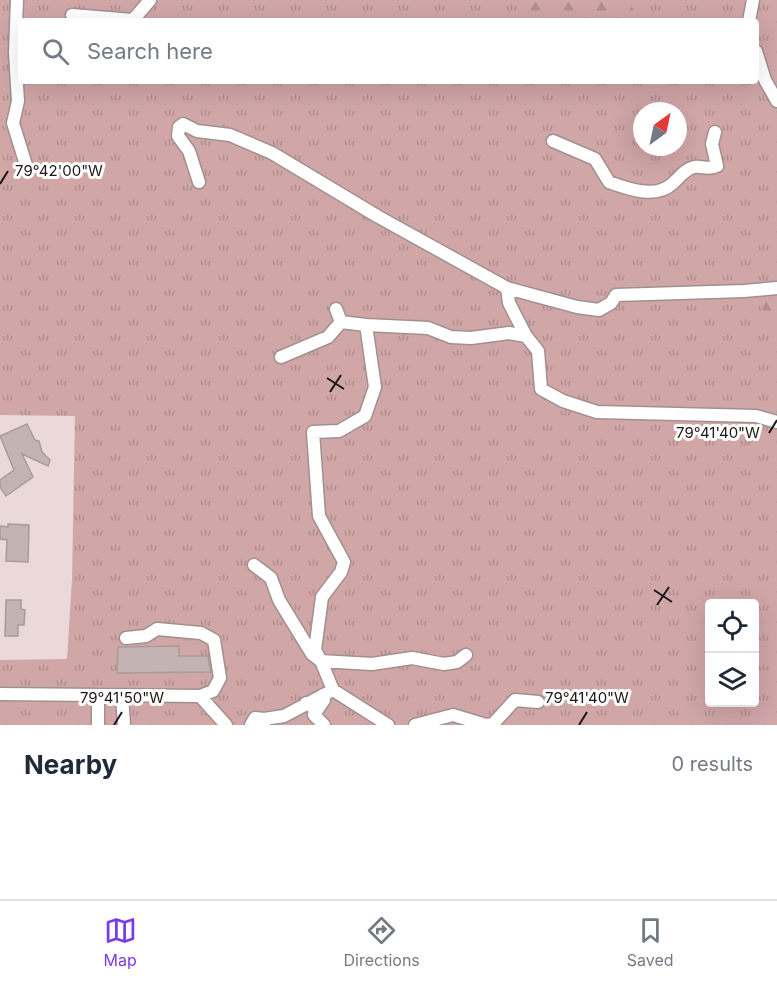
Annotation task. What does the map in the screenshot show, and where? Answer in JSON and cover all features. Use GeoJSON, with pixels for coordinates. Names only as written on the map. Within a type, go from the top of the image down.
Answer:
{"type":"FeatureCollection","features":[{"type":"Feature","properties":{"kind":"lane"},"geometry":{"type":"LineString","coordinates":[[17,0],[15,53],[18,101],[13,123],[26,165]]}},
{"type":"Feature","properties":{"kind":"lane"},"geometry":{"type":"LineString","coordinates":[[135,18],[150,0]]}},
{"type":"Feature","properties":{"kind":"lane"},"geometry":{"type":"LineString","coordinates":[[750,18],[753,0]]}},
{"type":"Feature","properties":{"kind":"lane"},"geometry":{"type":"LineString","coordinates":[[72,15],[109,18]]}},
{"type":"Feature","properties":{"kind":"lane"},"geometry":{"type":"LineString","coordinates":[[759,61],[765,80],[777,100]]}},
{"type":"Feature","properties":{"kind":"lane"},"geometry":{"type":"LineString","coordinates":[[199,182],[189,151],[178,136],[179,127],[183,124],[197,130],[230,135],[272,153],[377,216],[507,288],[577,307],[599,310],[611,303],[616,295],[777,288]]}},
{"type":"Feature","properties":{"kind":"lane"},"geometry":{"type":"LineString","coordinates":[[553,141],[595,159],[609,182],[649,192],[662,191],[684,172],[695,167],[711,169],[717,166],[712,144],[715,132]]}},
{"type":"Feature","properties":{"kind":"lane"},"geometry":{"type":"LineString","coordinates":[[507,288],[509,303],[526,336],[538,351],[541,389],[571,404],[597,412],[756,416],[777,422]]}},
{"type":"Feature","properties":{"kind":"lane"},"geometry":{"type":"LineString","coordinates":[[336,309],[341,322]]}},
{"type":"Feature","properties":{"kind":"lane"},"geometry":{"type":"LineString","coordinates":[[341,322],[428,328],[451,337],[471,338],[509,333],[526,336]]}},
{"type":"Feature","properties":{"kind":"lane"},"geometry":{"type":"LineString","coordinates":[[281,357],[328,338],[341,322]]}},
{"type":"Feature","properties":{"kind":"lane"},"geometry":{"type":"LineString","coordinates":[[328,692],[321,661],[315,650],[321,597],[341,572],[344,562],[319,516],[313,432],[339,431],[365,416],[375,387],[366,325]]}},
{"type":"Feature","properties":{"kind":"lane"},"geometry":{"type":"LineString","coordinates":[[254,566],[271,578],[279,600],[312,654],[321,661],[372,664],[412,658],[444,664],[457,662],[466,655]]}},
{"type":"Feature","properties":{"kind":"lane"},"geometry":{"type":"LineString","coordinates":[[0,694],[200,696],[213,691],[220,678],[214,640],[201,633],[157,629],[146,636],[126,638]]}},
{"type":"Feature","properties":{"kind":"lane"},"geometry":{"type":"LineString","coordinates":[[251,725],[255,718],[263,722],[311,706],[328,692]]}},
{"type":"Feature","properties":{"kind":"lane"},"geometry":{"type":"LineString","coordinates":[[328,692],[351,699],[382,724]]}},
{"type":"Feature","properties":{"kind":"lane"},"geometry":{"type":"LineString","coordinates":[[98,695],[98,725]]}},
{"type":"Feature","properties":{"kind":"lane"},"geometry":{"type":"LineString","coordinates":[[122,696],[124,725]]}},
{"type":"Feature","properties":{"kind":"lane"},"geometry":{"type":"LineString","coordinates":[[200,696],[226,725]]}},
{"type":"Feature","properties":{"kind":"lane"},"geometry":{"type":"LineString","coordinates":[[415,725],[453,715],[486,725],[493,724],[515,700],[538,702]]}},
{"type":"Feature","properties":{"kind":"lane"},"geometry":{"type":"LineString","coordinates":[[311,706],[314,715],[324,725]]}},
{"type":"Feature","properties":{"kind":"green space"},"geometry":{"type":"Polygon","coordinates":[[[0,0],[777,0],[777,725],[0,725],[0,660],[67,659],[72,579],[75,416],[0,415],[0,0]]]}},
{"type":"Feature","properties":{"kind":"green space"},"geometry":{"type":"Polygon","coordinates":[[[519,0],[627,0],[639,18],[532,18],[519,0]]]}},
{"type":"Feature","properties":{"kind":"green space"},"geometry":{"type":"Polygon","coordinates":[[[777,291],[777,324],[764,318],[761,295],[777,291]]]}},
{"type":"Feature","properties":{"kind":"building"},"geometry":{"type":"Polygon","coordinates":[[[27,424],[35,440],[39,441],[42,452],[50,460],[48,466],[22,454],[33,477],[6,496],[0,487],[0,480],[14,470],[0,436],[27,424]]]}},
{"type":"Feature","properties":{"kind":"building"},"geometry":{"type":"Polygon","coordinates":[[[8,524],[29,525],[28,562],[6,561],[7,540],[0,539],[0,526],[8,527],[8,524]]]}},
{"type":"Feature","properties":{"kind":"building"},"geometry":{"type":"Polygon","coordinates":[[[6,600],[21,600],[21,609],[25,610],[24,625],[18,625],[18,636],[5,636],[6,600]]]}},
{"type":"Feature","properties":{"kind":"building"},"geometry":{"type":"Polygon","coordinates":[[[179,646],[179,656],[208,656],[211,672],[117,673],[118,647],[179,646]]]}}]}
